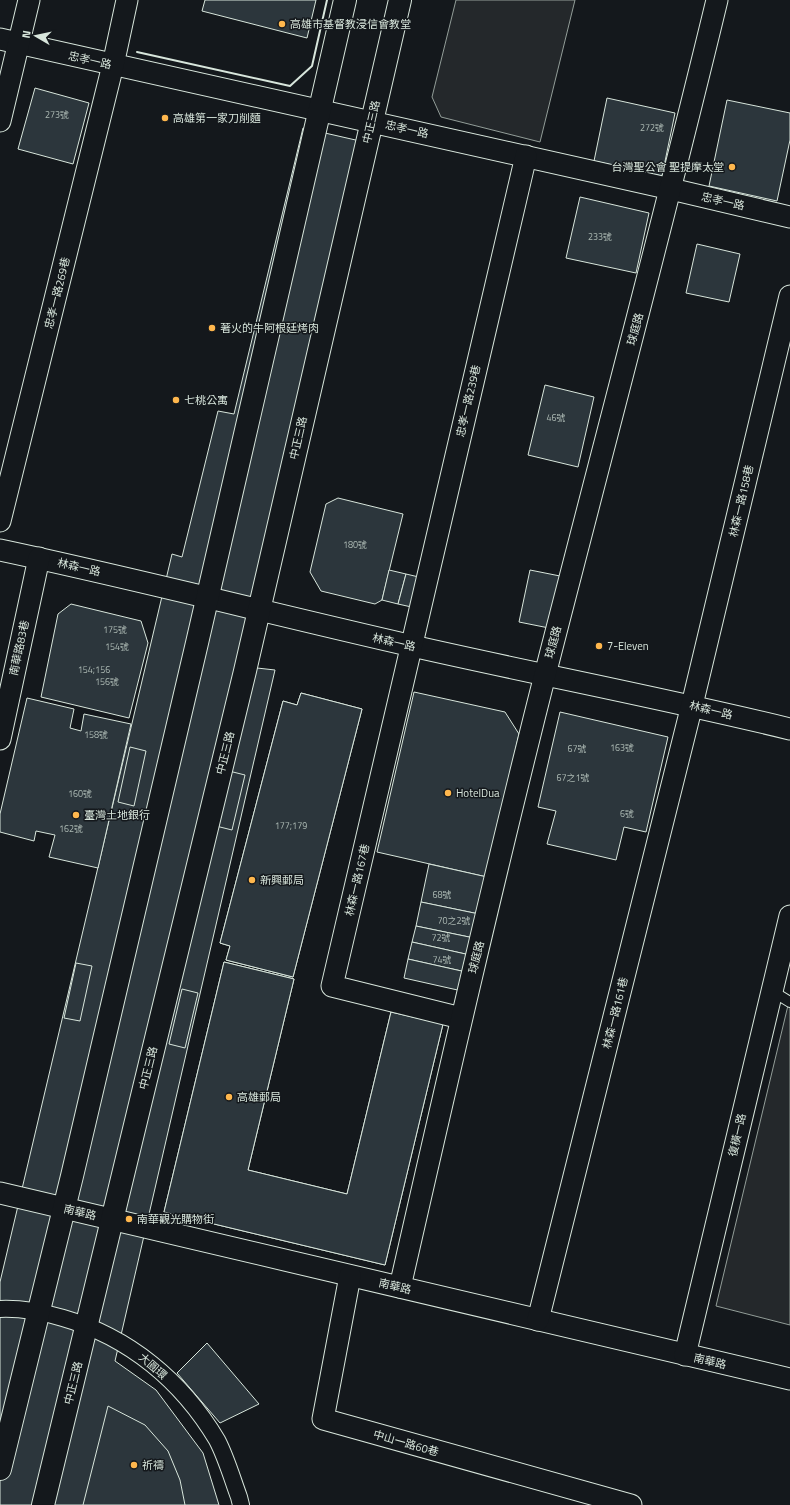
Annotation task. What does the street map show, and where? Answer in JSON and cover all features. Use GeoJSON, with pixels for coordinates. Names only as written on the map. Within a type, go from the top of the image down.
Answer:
{"type":"FeatureCollection","features":[{"type":"Feature","properties":{"kind":"street"},"geometry":{"type":"LineString","coordinates":[[0,121],[9,41],[28,0]]}},
{"type":"Feature","properties":{"kind":"street","name":"忠孝一路269巷"},"geometry":{"type":"LineString","coordinates":[[0,521],[113,65],[127,0]]}},
{"type":"Feature","properties":{"kind":"street"},"geometry":{"type":"LineString","coordinates":[[0,1469],[64,1208],[345,0]]}},
{"type":"Feature","properties":{"kind":"street","name":"中正三路"},"geometry":{"type":"LineString","coordinates":[[43,1505],[258,610],[400,0]]}},
{"type":"Feature","properties":{"kind":"street","name":"球庭路"},"geometry":{"type":"LineString","coordinates":[[400,1287],[461,1018],[545,674],[671,188],[717,0]]}},
{"type":"Feature","properties":{"kind":"street","name":"忠孝一路"},"geometry":{"type":"LineString","coordinates":[[9,41],[671,188],[790,217]]}},
{"type":"Feature","properties":{"kind":"street","name":"忠孝一路239巷"},"geometry":{"type":"LineString","coordinates":[[411,646],[526,156]]}},
{"type":"Feature","properties":{"kind":"street","name":"林森一路158巷"},"geometry":{"type":"LineString","coordinates":[[692,705],[790,296]]}},
{"type":"Feature","properties":{"kind":"street","name":"林森一路"},"geometry":{"type":"LineString","coordinates":[[0,550],[411,646],[692,705],[790,729]]}},
{"type":"Feature","properties":{"kind":"street","name":"南華路83巷"},"geometry":{"type":"LineString","coordinates":[[0,739],[39,558]]}},
{"type":"Feature","properties":{"kind":"street","name":"林森一路167巷"},"geometry":{"type":"LineString","coordinates":[[411,646],[332,986],[461,1018]]}},
{"type":"Feature","properties":{"kind":"street","name":"林森一路161巷"},"geometry":{"type":"LineString","coordinates":[[538,1320],[692,705]]}},
{"type":"Feature","properties":{"kind":"street","name":"復橫一路"},"geometry":{"type":"LineString","coordinates":[[685,1354],[790,916]]}},
{"type":"Feature","properties":{"kind":"street","name":"南華路"},"geometry":{"type":"LineString","coordinates":[[0,1193],[790,1380]]}},
{"type":"Feature","properties":{"kind":"street","name":"中山一路60巷"},"geometry":{"type":"LineString","coordinates":[[350,1276],[323,1419],[631,1505]]}},
{"type":"Feature","properties":{"kind":"street","name":"大圓環"},"geometry":{"type":"LineString","coordinates":[[0,1309],[14,1308],[39,1311],[87,1325],[112,1337],[137,1352],[183,1391],[217,1441],[240,1497],[241,1505]]}},
{"type":"Feature","properties":{"kind":"lane"},"geometry":{"type":"LineString","coordinates":[[772,991],[790,1002]]}},
{"type":"Feature","properties":{"kind":"shaded area"},"geometry":{"type":"Polygon","coordinates":[[[456,0],[575,0],[540,142],[441,117],[432,97],[456,0]]]}},
{"type":"Feature","properties":{"kind":"shaded area"},"geometry":{"type":"Polygon","coordinates":[[[790,997],[790,1325],[716,1306],[790,997]]]}},
{"type":"Feature","properties":{"kind":"building","name":"高雄市基督教浸信會教堂"},"geometry":{"type":"Polygon","coordinates":[[[205,0],[316,0],[307,38],[202,11],[205,0]]]}},
{"type":"Feature","properties":{"kind":"building"},"geometry":{"type":"Polygon","coordinates":[[[35,88],[89,103],[73,164],[18,149],[35,88]]]}},
{"type":"Feature","properties":{"kind":"building"},"geometry":{"type":"Polygon","coordinates":[[[607,98],[675,113],[662,176],[594,161],[607,98]]]}},
{"type":"Feature","properties":{"kind":"building"},"geometry":{"type":"Polygon","coordinates":[[[727,100],[790,113],[790,140],[777,201],[709,186],[727,100]]]}},
{"type":"Feature","properties":{"kind":"building"},"geometry":{"type":"Polygon","coordinates":[[[303,128],[360,141],[257,668],[275,670],[115,1361],[156,1390],[203,1453],[219,1505],[0,1505],[0,1282],[172,554],[182,557],[218,411],[234,414],[303,128]]]}},
{"type":"Feature","properties":{"kind":"building"},"geometry":{"type":"Polygon","coordinates":[[[580,197],[649,213],[636,273],[566,258],[580,197]]]}},
{"type":"Feature","properties":{"kind":"building"},"geometry":{"type":"Polygon","coordinates":[[[697,244],[740,254],[729,302],[686,293],[697,244]]]}},
{"type":"Feature","properties":{"kind":"building"},"geometry":{"type":"Polygon","coordinates":[[[545,385],[594,397],[578,467],[528,455],[545,385]]]}},
{"type":"Feature","properties":{"kind":"building"},"geometry":{"type":"Polygon","coordinates":[[[338,498],[403,514],[382,600],[375,604],[321,591],[310,572],[326,504],[338,498]]]}},
{"type":"Feature","properties":{"kind":"building"},"geometry":{"type":"Polygon","coordinates":[[[389,570],[406,574],[398,604],[382,600],[389,570]]]}},
{"type":"Feature","properties":{"kind":"building"},"geometry":{"type":"Polygon","coordinates":[[[530,570],[560,576],[549,628],[519,622],[530,570]]]}},
{"type":"Feature","properties":{"kind":"building"},"geometry":{"type":"Polygon","coordinates":[[[406,574],[423,578],[416,608],[398,604],[406,574]]]}},
{"type":"Feature","properties":{"kind":"building"},"geometry":{"type":"Polygon","coordinates":[[[71,604],[141,621],[148,643],[129,718],[41,697],[58,614],[71,604]]]}},
{"type":"Feature","properties":{"kind":"building","name":"HotelDua"},"geometry":{"type":"Polygon","coordinates":[[[414,692],[505,712],[519,734],[487,877],[377,852],[414,692]]]}},
{"type":"Feature","properties":{"kind":"building"},"geometry":{"type":"Polygon","coordinates":[[[301,693],[362,709],[293,977],[226,960],[230,946],[220,943],[283,701],[297,705],[301,693]]]}},
{"type":"Feature","properties":{"kind":"building"},"geometry":{"type":"Polygon","coordinates":[[[301,693],[362,709],[293,977],[226,960],[230,946],[220,943],[283,701],[297,705],[301,693]]]}},
{"type":"Feature","properties":{"kind":"building"},"geometry":{"type":"Polygon","coordinates":[[[27,698],[74,709],[70,728],[81,731],[84,714],[131,724],[98,868],[49,857],[55,835],[36,831],[34,841],[0,832],[0,814],[27,698]]]}},
{"type":"Feature","properties":{"kind":"building"},"geometry":{"type":"Polygon","coordinates":[[[560,712],[668,737],[646,832],[624,827],[616,860],[547,844],[556,811],[538,807],[560,712]]]}},
{"type":"Feature","properties":{"kind":"building"},"geometry":{"type":"Polygon","coordinates":[[[130,747],[146,751],[134,806],[118,802],[130,747]]]}},
{"type":"Feature","properties":{"kind":"building"},"geometry":{"type":"Polygon","coordinates":[[[229,771],[245,775],[232,830],[216,826],[229,771]]]}},
{"type":"Feature","properties":{"kind":"building"},"geometry":{"type":"Polygon","coordinates":[[[429,864],[487,877],[479,914],[421,902],[429,864]]]}},
{"type":"Feature","properties":{"kind":"building"},"geometry":{"type":"Polygon","coordinates":[[[421,902],[479,914],[474,938],[416,926],[421,902]]]}},
{"type":"Feature","properties":{"kind":"building"},"geometry":{"type":"Polygon","coordinates":[[[416,926],[474,938],[470,955],[412,942],[416,926]]]}},
{"type":"Feature","properties":{"kind":"building"},"geometry":{"type":"Polygon","coordinates":[[[412,942],[470,955],[466,972],[408,959],[412,942]]]}},
{"type":"Feature","properties":{"kind":"building"},"geometry":{"type":"Polygon","coordinates":[[[408,959],[466,972],[462,991],[404,978],[408,959]]]}},
{"type":"Feature","properties":{"kind":"building","name":"高雄郵局"},"geometry":{"type":"Polygon","coordinates":[[[224,962],[294,979],[248,1170],[347,1194],[391,1012],[443,1024],[385,1265],[164,1212],[224,962]]]}},
{"type":"Feature","properties":{"kind":"building","name":"高雄郵局"},"geometry":{"type":"Polygon","coordinates":[[[224,962],[294,979],[248,1170],[347,1194],[391,1012],[443,1024],[385,1265],[164,1212],[224,962]]]}},
{"type":"Feature","properties":{"kind":"building"},"geometry":{"type":"Polygon","coordinates":[[[76,963],[92,966],[80,1021],[64,1018],[76,963]]]}},
{"type":"Feature","properties":{"kind":"building"},"geometry":{"type":"Polygon","coordinates":[[[182,989],[198,993],[185,1048],[169,1044],[182,989]]]}},
{"type":"Feature","properties":{"kind":"building"},"geometry":{"type":"Polygon","coordinates":[[[207,1343],[259,1404],[220,1423],[177,1373],[207,1343]]]}},
{"type":"Feature","properties":{"kind":"building","name":"祈禱"},"geometry":{"type":"Polygon","coordinates":[[[108,1406],[145,1425],[168,1451],[180,1480],[185,1505],[83,1505],[108,1406]]]}},
{"type":"Feature","properties":{"kind":"wall"},"geometry":{"type":"LineString","coordinates":[[137,52],[290,86],[312,66],[327,0]]}},
{"type":"Feature","properties":{"kind":"place","name":"高雄市基督教浸信會教堂"},"geometry":{"type":"Point","coordinates":[282,24]}},
{"type":"Feature","properties":{"kind":"place","name":"高雄第一家刀削麵"},"geometry":{"type":"Point","coordinates":[165,118]}},
{"type":"Feature","properties":{"kind":"place","name":"台灣聖公會 聖提摩太堂"},"geometry":{"type":"Point","coordinates":[732,167]}},
{"type":"Feature","properties":{"kind":"place","name":"著火的牛阿根廷烤肉"},"geometry":{"type":"Point","coordinates":[212,328]}},
{"type":"Feature","properties":{"kind":"place","name":"七桃公寓"},"geometry":{"type":"Point","coordinates":[176,400]}},
{"type":"Feature","properties":{"kind":"place","name":"7-Eleven"},"geometry":{"type":"Point","coordinates":[599,646]}},
{"type":"Feature","properties":{"kind":"place","name":"HotelDua"},"geometry":{"type":"Point","coordinates":[448,793]}},
{"type":"Feature","properties":{"kind":"place","name":"臺灣土地銀行"},"geometry":{"type":"Point","coordinates":[76,815]}},
{"type":"Feature","properties":{"kind":"place","name":"新興郵局"},"geometry":{"type":"Point","coordinates":[252,880]}},
{"type":"Feature","properties":{"kind":"place","name":"高雄郵局"},"geometry":{"type":"Point","coordinates":[229,1097]}},
{"type":"Feature","properties":{"kind":"place","name":"南華觀光購物街"},"geometry":{"type":"Point","coordinates":[129,1219]}},
{"type":"Feature","properties":{"kind":"place","name":"祈禱"},"geometry":{"type":"Point","coordinates":[134,1465]}}]}
